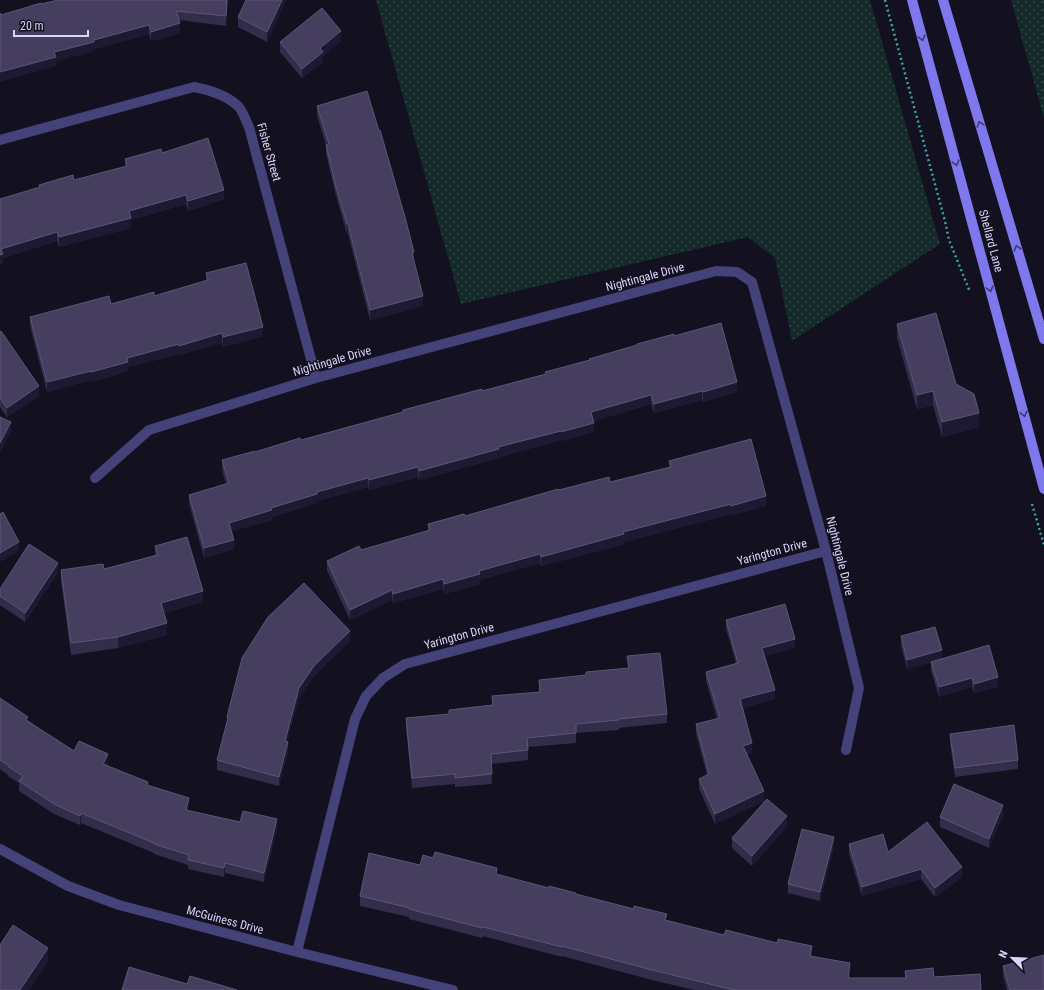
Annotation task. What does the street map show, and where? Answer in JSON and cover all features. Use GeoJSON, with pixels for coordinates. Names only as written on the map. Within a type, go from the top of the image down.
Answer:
{"type":"FeatureCollection","features":[{"type":"Feature","properties":{"kind":"main road","name":"Shellard Lane"},"geometry":{"type":"LineString","coordinates":[[912,0],[1044,489]]}},
{"type":"Feature","properties":{"kind":"main road","name":"Shellard Lane"},"geometry":{"type":"LineString","coordinates":[[943,0],[1044,339]]}},
{"type":"Feature","properties":{"kind":"street","name":"Fisher Street"},"geometry":{"type":"LineString","coordinates":[[0,140],[194,87],[212,91],[228,99],[239,108],[249,127],[316,378]]}},
{"type":"Feature","properties":{"kind":"street","name":"Nightingale Drive"},"geometry":{"type":"LineString","coordinates":[[95,478],[149,430],[316,378],[716,271],[737,272],[752,282],[826,551],[859,688],[846,750]]}},
{"type":"Feature","properties":{"kind":"street","name":"Yarington Drive"},"geometry":{"type":"LineString","coordinates":[[297,952],[355,719],[366,696],[383,678],[405,664],[826,551]]}},
{"type":"Feature","properties":{"kind":"street","name":"McGuiness Drive"},"geometry":{"type":"LineString","coordinates":[[0,849],[68,886],[119,905],[297,952],[453,990]]}},
{"type":"Feature","properties":{"kind":"path"},"geometry":{"type":"LineString","coordinates":[[884,0],[950,240],[973,298]]}},
{"type":"Feature","properties":{"kind":"path"},"geometry":{"type":"LineString","coordinates":[[1031,500],[1044,546]]}},
{"type":"Feature","properties":{"kind":"green space"},"geometry":{"type":"Polygon","coordinates":[[[376,0],[870,0],[940,244],[792,341],[775,258],[748,237],[461,304],[376,0]]]}},
{"type":"Feature","properties":{"kind":"green space"},"geometry":{"type":"Polygon","coordinates":[[[1011,0],[1044,0],[1044,118],[1011,0]]]}},
{"type":"Feature","properties":{"kind":"building"},"geometry":{"type":"Polygon","coordinates":[[[58,0],[227,0],[226,16],[176,11],[180,23],[151,32],[149,25],[94,40],[94,42],[54,52],[56,57],[0,72],[0,13],[1,15],[41,3],[58,0]]]}},
{"type":"Feature","properties":{"kind":"building"},"geometry":{"type":"Polygon","coordinates":[[[246,0],[282,0],[267,32],[238,17],[246,0]]]}},
{"type":"Feature","properties":{"kind":"building"},"geometry":{"type":"Polygon","coordinates":[[[322,8],[341,31],[320,48],[323,52],[302,69],[280,42],[322,8]]]}},
{"type":"Feature","properties":{"kind":"building"},"geometry":{"type":"Polygon","coordinates":[[[367,91],[405,217],[423,296],[370,310],[348,224],[336,187],[326,145],[329,144],[317,106],[367,91]]]}},
{"type":"Feature","properties":{"kind":"building"},"geometry":{"type":"Polygon","coordinates":[[[208,138],[224,190],[188,201],[186,195],[129,211],[131,218],[59,237],[57,232],[1,249],[3,254],[0,255],[0,199],[73,175],[74,180],[127,166],[125,159],[161,149],[162,153],[208,138]]]}},
{"type":"Feature","properties":{"kind":"building"},"geometry":{"type":"Polygon","coordinates":[[[246,263],[263,327],[223,337],[222,333],[179,346],[179,344],[127,358],[128,362],[47,382],[30,317],[109,296],[111,304],[154,292],[154,296],[208,280],[206,273],[246,263]]]}},
{"type":"Feature","properties":{"kind":"building"},"geometry":{"type":"Polygon","coordinates":[[[936,313],[956,384],[974,394],[979,413],[942,422],[933,391],[917,395],[897,324],[936,313]]]}},
{"type":"Feature","properties":{"kind":"building"},"geometry":{"type":"Polygon","coordinates":[[[721,323],[737,382],[654,404],[651,395],[591,412],[594,423],[498,447],[499,449],[419,471],[418,467],[369,480],[368,478],[317,492],[317,494],[271,508],[272,510],[229,523],[234,540],[204,548],[189,495],[229,483],[222,460],[255,452],[300,438],[301,440],[403,412],[403,410],[482,389],[482,391],[546,374],[545,372],[590,360],[589,359],[637,344],[674,334],[674,336],[721,323]]]}},
{"type":"Feature","properties":{"kind":"building"},"geometry":{"type":"Polygon","coordinates":[[[1,331],[39,386],[7,408],[0,398],[1,331]]]}},
{"type":"Feature","properties":{"kind":"building"},"geometry":{"type":"Polygon","coordinates":[[[0,417],[11,422],[0,443],[0,417]]]}},
{"type":"Feature","properties":{"kind":"building"},"geometry":{"type":"Polygon","coordinates":[[[751,439],[766,496],[623,532],[624,534],[541,557],[540,554],[479,571],[480,574],[444,584],[443,579],[393,594],[392,590],[350,610],[327,561],[359,546],[361,550],[430,530],[428,524],[464,514],[465,516],[558,489],[559,490],[609,477],[610,482],[671,467],[669,461],[751,439]]]}},
{"type":"Feature","properties":{"kind":"building"},"geometry":{"type":"Polygon","coordinates":[[[3,512],[19,542],[0,553],[0,514],[3,512]]]}},
{"type":"Feature","properties":{"kind":"building"},"geometry":{"type":"Polygon","coordinates":[[[187,537],[203,591],[161,603],[167,623],[118,637],[71,643],[61,570],[103,564],[104,569],[158,555],[155,546],[187,537]]]}},
{"type":"Feature","properties":{"kind":"building"},"geometry":{"type":"Polygon","coordinates":[[[29,544],[58,563],[25,613],[0,596],[0,589],[29,544]]]}},
{"type":"Feature","properties":{"kind":"building"},"geometry":{"type":"Polygon","coordinates":[[[304,583],[350,631],[314,666],[299,688],[285,741],[288,742],[279,777],[217,760],[242,658],[268,617],[304,583]]]}},
{"type":"Feature","properties":{"kind":"building"},"geometry":{"type":"Polygon","coordinates":[[[785,604],[795,639],[762,648],[775,690],[740,699],[752,743],[743,746],[764,791],[715,814],[699,779],[709,774],[696,724],[720,718],[706,672],[738,663],[726,620],[785,604]]]}},
{"type":"Feature","properties":{"kind":"building"},"geometry":{"type":"Polygon","coordinates":[[[935,627],[942,650],[907,660],[901,636],[935,627]]]}},
{"type":"Feature","properties":{"kind":"building"},"geometry":{"type":"Polygon","coordinates":[[[989,645],[998,677],[974,684],[972,678],[939,687],[931,662],[989,645]]]}},
{"type":"Feature","properties":{"kind":"building"},"geometry":{"type":"Polygon","coordinates":[[[660,653],[667,714],[576,724],[576,733],[527,738],[528,750],[491,754],[492,774],[455,778],[455,774],[412,778],[406,718],[449,714],[449,710],[493,705],[492,696],[540,692],[539,680],[586,675],[586,672],[629,668],[627,656],[660,653]]]}},
{"type":"Feature","properties":{"kind":"building"},"geometry":{"type":"Polygon","coordinates":[[[0,698],[28,717],[26,720],[74,751],[79,741],[108,754],[103,764],[148,782],[147,785],[189,798],[186,810],[240,822],[243,811],[277,819],[264,873],[225,863],[224,868],[188,860],[189,855],[154,844],[81,813],[80,816],[54,804],[19,781],[23,776],[0,760],[0,698]]]}},
{"type":"Feature","properties":{"kind":"building"},"geometry":{"type":"Polygon","coordinates":[[[1014,725],[1018,760],[955,768],[950,734],[1014,725]]]}},
{"type":"Feature","properties":{"kind":"building"},"geometry":{"type":"Polygon","coordinates":[[[954,784],[1003,805],[989,839],[940,817],[954,784]]]}},
{"type":"Feature","properties":{"kind":"building"},"geometry":{"type":"Polygon","coordinates":[[[767,799],[787,816],[752,856],[732,838],[767,799]]]}},
{"type":"Feature","properties":{"kind":"building"},"geometry":{"type":"Polygon","coordinates":[[[927,822],[962,867],[935,888],[921,869],[862,887],[849,844],[883,834],[888,852],[927,822]]]}},
{"type":"Feature","properties":{"kind":"building"},"geometry":{"type":"Polygon","coordinates":[[[802,829],[834,837],[820,892],[788,884],[802,829]]]}},
{"type":"Feature","properties":{"kind":"building"},"geometry":{"type":"Polygon","coordinates":[[[435,852],[497,868],[496,874],[549,888],[549,886],[634,909],[634,906],[667,914],[665,920],[724,935],[726,930],[777,943],[778,939],[812,946],[810,956],[850,963],[848,978],[906,978],[905,971],[933,968],[934,977],[980,974],[981,990],[734,990],[562,946],[482,928],[360,896],[369,853],[420,865],[423,855],[433,858],[435,852]]]}},
{"type":"Feature","properties":{"kind":"building"},"geometry":{"type":"Polygon","coordinates":[[[13,925],[48,948],[20,990],[0,990],[0,945],[13,925]]]}},
{"type":"Feature","properties":{"kind":"building"},"geometry":{"type":"Polygon","coordinates":[[[1044,955],[1044,990],[1010,990],[1003,966],[1044,955]]]}},
{"type":"Feature","properties":{"kind":"building"},"geometry":{"type":"Polygon","coordinates":[[[129,967],[187,984],[190,976],[237,990],[122,990],[129,967]]]}}]}
